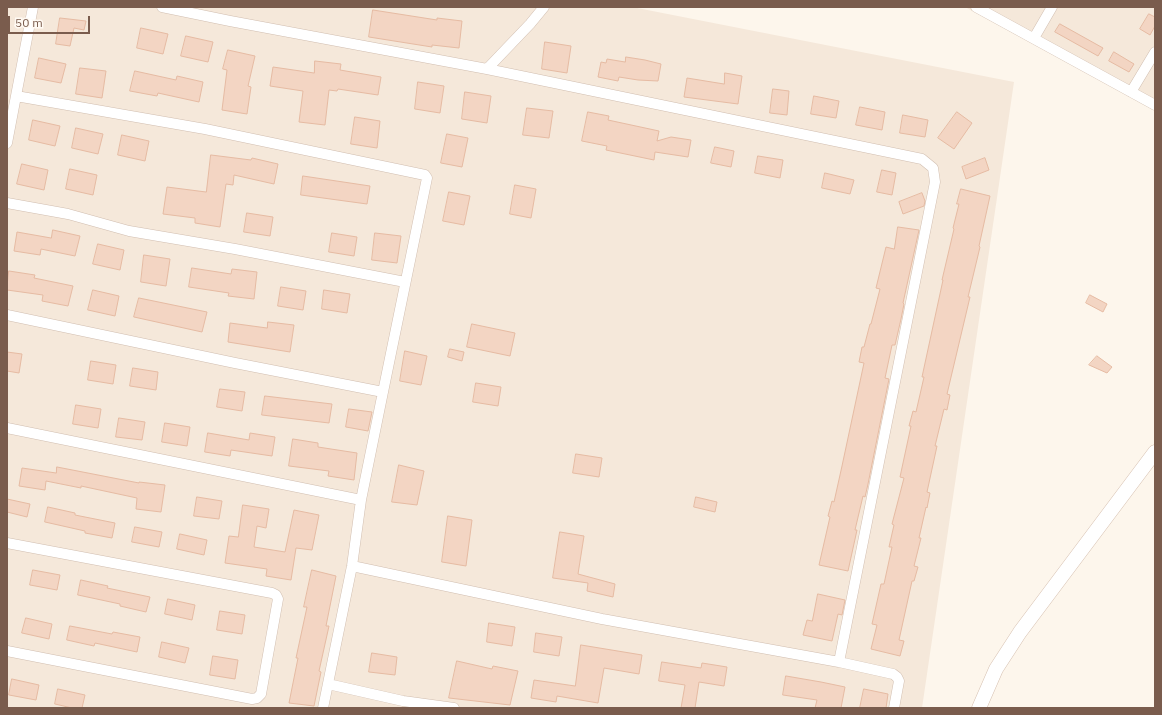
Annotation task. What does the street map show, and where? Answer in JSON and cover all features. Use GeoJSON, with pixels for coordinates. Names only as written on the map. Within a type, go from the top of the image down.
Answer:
{"type":"FeatureCollection","features":[{"type":"Feature","properties":{"kind":"street"},"geometry":{"type":"LineString","coordinates":[[7,143],[33,7]]}},
{"type":"Feature","properties":{"kind":"street"},"geometry":{"type":"LineString","coordinates":[[162,7],[487,69],[922,159],[933,168],[935,182],[839,662]]}},
{"type":"Feature","properties":{"kind":"street"},"geometry":{"type":"LineString","coordinates":[[487,69],[544,7]]}},
{"type":"Feature","properties":{"kind":"street"},"geometry":{"type":"LineString","coordinates":[[976,7],[1155,105]]}},
{"type":"Feature","properties":{"kind":"street"},"geometry":{"type":"LineString","coordinates":[[1034,38],[1052,7]]}},
{"type":"Feature","properties":{"kind":"street"},"geometry":{"type":"LineString","coordinates":[[1131,92],[1155,52]]}},
{"type":"Feature","properties":{"kind":"street"},"geometry":{"type":"LineString","coordinates":[[16,96],[205,129],[425,175],[427,178],[361,500],[352,566],[323,708]]}},
{"type":"Feature","properties":{"kind":"street"},"geometry":{"type":"LineString","coordinates":[[7,203],[68,214],[129,231],[250,251],[405,282]]}},
{"type":"Feature","properties":{"kind":"street"},"geometry":{"type":"LineString","coordinates":[[7,315],[235,363],[383,392]]}},
{"type":"Feature","properties":{"kind":"street"},"geometry":{"type":"LineString","coordinates":[[7,428],[361,500]]}},
{"type":"Feature","properties":{"kind":"street"},"geometry":{"type":"LineString","coordinates":[[979,708],[996,668],[1020,632],[1155,452]]}},
{"type":"Feature","properties":{"kind":"street"},"geometry":{"type":"LineString","coordinates":[[7,543],[272,592],[278,599],[260,694],[257,698],[252,699],[7,651]]}},
{"type":"Feature","properties":{"kind":"street"},"geometry":{"type":"LineString","coordinates":[[352,566],[602,619],[839,662],[893,674],[899,680],[894,708]]}},
{"type":"Feature","properties":{"kind":"street"},"geometry":{"type":"LineString","coordinates":[[328,684],[403,700],[454,708]]}},
{"type":"Feature","properties":{"kind":"shaded area"},"geometry":{"type":"Polygon","coordinates":[[[7,7],[632,7],[1014,82],[922,708],[7,708],[7,7]]]}},
{"type":"Feature","properties":{"kind":"shaded area"},"geometry":{"type":"Polygon","coordinates":[[[965,7],[1155,7],[1155,110],[965,7]]]}},
{"type":"Feature","properties":{"kind":"building"},"geometry":{"type":"Polygon","coordinates":[[[373,10],[437,20],[437,18],[462,21],[459,48],[432,45],[432,47],[369,37],[373,10]]]}},
{"type":"Feature","properties":{"kind":"building"},"geometry":{"type":"Polygon","coordinates":[[[1149,14],[1155,17],[1155,26],[1150,35],[1140,29],[1149,14]]]}},
{"type":"Feature","properties":{"kind":"building"},"geometry":{"type":"Polygon","coordinates":[[[60,18],[86,21],[84,30],[74,28],[70,46],[56,44],[60,18]]]}},
{"type":"Feature","properties":{"kind":"building"},"geometry":{"type":"Polygon","coordinates":[[[1060,24],[1103,48],[1098,56],[1055,32],[1060,24]]]}},
{"type":"Feature","properties":{"kind":"building"},"geometry":{"type":"Polygon","coordinates":[[[141,28],[168,34],[163,54],[137,48],[141,28]]]}},
{"type":"Feature","properties":{"kind":"building"},"geometry":{"type":"Polygon","coordinates":[[[186,36],[213,42],[208,62],[181,56],[186,36]]]}},
{"type":"Feature","properties":{"kind":"building"},"geometry":{"type":"Polygon","coordinates":[[[545,42],[571,46],[567,73],[542,69],[545,42]]]}},
{"type":"Feature","properties":{"kind":"building"},"geometry":{"type":"Polygon","coordinates":[[[228,50],[255,56],[248,86],[251,87],[247,114],[222,110],[227,70],[223,69],[228,50]]]}},
{"type":"Feature","properties":{"kind":"building"},"geometry":{"type":"Polygon","coordinates":[[[1114,52],[1134,64],[1129,72],[1109,61],[1114,52]]]}},
{"type":"Feature","properties":{"kind":"building"},"geometry":{"type":"Polygon","coordinates":[[[626,57],[661,64],[658,81],[619,77],[618,81],[598,77],[601,62],[606,63],[607,59],[625,62],[626,57]]]}},
{"type":"Feature","properties":{"kind":"building"},"geometry":{"type":"Polygon","coordinates":[[[39,58],[66,64],[61,83],[35,78],[39,58]]]}},
{"type":"Feature","properties":{"kind":"building"},"geometry":{"type":"Polygon","coordinates":[[[315,61],[341,64],[340,70],[381,77],[378,95],[338,89],[337,91],[329,90],[325,125],[299,122],[303,91],[270,86],[273,67],[314,73],[315,61]]]}},
{"type":"Feature","properties":{"kind":"building"},"geometry":{"type":"Polygon","coordinates":[[[80,68],[106,71],[102,98],[76,94],[80,68]]]}},
{"type":"Feature","properties":{"kind":"building"},"geometry":{"type":"Polygon","coordinates":[[[135,71],[176,80],[177,76],[203,82],[199,102],[158,93],[157,96],[130,91],[135,71]]]}},
{"type":"Feature","properties":{"kind":"building"},"geometry":{"type":"Polygon","coordinates":[[[725,73],[742,76],[738,104],[684,97],[687,78],[724,84],[725,73]]]}},
{"type":"Feature","properties":{"kind":"building"},"geometry":{"type":"Polygon","coordinates":[[[418,82],[444,86],[440,113],[415,109],[418,82]]]}},
{"type":"Feature","properties":{"kind":"building"},"geometry":{"type":"Polygon","coordinates":[[[773,89],[789,91],[787,115],[770,113],[773,89]]]}},
{"type":"Feature","properties":{"kind":"building"},"geometry":{"type":"Polygon","coordinates":[[[465,92],[491,96],[487,123],[462,119],[465,92]]]}},
{"type":"Feature","properties":{"kind":"building"},"geometry":{"type":"Polygon","coordinates":[[[814,96],[839,101],[836,118],[811,114],[814,96]]]}},
{"type":"Feature","properties":{"kind":"building"},"geometry":{"type":"Polygon","coordinates":[[[860,107],[885,112],[882,130],[856,125],[860,107]]]}},
{"type":"Feature","properties":{"kind":"building"},"geometry":{"type":"Polygon","coordinates":[[[527,108],[553,111],[549,138],[523,135],[527,108]]]}},
{"type":"Feature","properties":{"kind":"building"},"geometry":{"type":"Polygon","coordinates":[[[588,112],[609,116],[608,120],[659,131],[657,141],[671,137],[691,140],[688,157],[655,152],[654,160],[606,150],[607,146],[582,141],[588,112]]]}},
{"type":"Feature","properties":{"kind":"building"},"geometry":{"type":"Polygon","coordinates":[[[957,112],[972,123],[954,149],[938,138],[957,112]]]}},
{"type":"Feature","properties":{"kind":"building"},"geometry":{"type":"Polygon","coordinates":[[[903,115],[928,120],[925,137],[900,133],[903,115]]]}},
{"type":"Feature","properties":{"kind":"building"},"geometry":{"type":"Polygon","coordinates":[[[355,117],[380,121],[377,148],[351,144],[355,117]]]}},
{"type":"Feature","properties":{"kind":"building"},"geometry":{"type":"Polygon","coordinates":[[[33,120],[60,126],[55,146],[29,140],[33,120]]]}},
{"type":"Feature","properties":{"kind":"building"},"geometry":{"type":"Polygon","coordinates":[[[76,128],[103,134],[98,154],[72,148],[76,128]]]}},
{"type":"Feature","properties":{"kind":"building"},"geometry":{"type":"Polygon","coordinates":[[[447,134],[468,138],[462,167],[441,163],[447,134]]]}},
{"type":"Feature","properties":{"kind":"building"},"geometry":{"type":"Polygon","coordinates":[[[122,135],[149,141],[145,161],[118,155],[122,135]]]}},
{"type":"Feature","properties":{"kind":"building"},"geometry":{"type":"Polygon","coordinates":[[[715,147],[734,151],[731,167],[711,163],[715,147]]]}},
{"type":"Feature","properties":{"kind":"building"},"geometry":{"type":"Polygon","coordinates":[[[211,155],[251,160],[252,158],[278,164],[274,184],[234,175],[233,185],[226,184],[220,227],[195,223],[195,218],[163,214],[167,187],[206,192],[211,155]]]}},
{"type":"Feature","properties":{"kind":"building"},"geometry":{"type":"Polygon","coordinates":[[[758,156],[783,160],[780,178],[755,173],[758,156]]]}},
{"type":"Feature","properties":{"kind":"building"},"geometry":{"type":"Polygon","coordinates":[[[985,158],[989,170],[966,179],[962,167],[985,158]]]}},
{"type":"Feature","properties":{"kind":"building"},"geometry":{"type":"Polygon","coordinates":[[[22,164],[48,170],[44,190],[17,184],[22,164]]]}},
{"type":"Feature","properties":{"kind":"building"},"geometry":{"type":"Polygon","coordinates":[[[70,169],[97,175],[93,195],[66,189],[70,169]]]}},
{"type":"Feature","properties":{"kind":"building"},"geometry":{"type":"Polygon","coordinates":[[[882,170],[896,173],[892,195],[877,192],[882,170]]]}},
{"type":"Feature","properties":{"kind":"building"},"geometry":{"type":"Polygon","coordinates":[[[825,173],[854,180],[850,194],[822,188],[825,173]]]}},
{"type":"Feature","properties":{"kind":"building"},"geometry":{"type":"Polygon","coordinates":[[[303,176],[370,186],[367,204],[301,195],[303,176]]]}},
{"type":"Feature","properties":{"kind":"building"},"geometry":{"type":"Polygon","coordinates":[[[515,185],[536,189],[531,218],[510,214],[515,185]]]}},
{"type":"Feature","properties":{"kind":"building"},"geometry":{"type":"Polygon","coordinates":[[[961,189],[990,196],[968,297],[970,297],[947,394],[950,395],[947,410],[944,409],[935,446],[937,446],[927,492],[930,493],[914,566],[918,567],[914,581],[912,581],[899,640],[904,641],[900,656],[871,649],[877,625],[872,624],[881,584],[884,584],[892,547],[889,547],[894,525],[892,524],[904,478],[900,477],[911,426],[909,426],[913,411],[916,412],[924,377],[922,377],[954,229],[959,204],[957,204],[961,189]]]}},
{"type":"Feature","properties":{"kind":"building"},"geometry":{"type":"Polygon","coordinates":[[[449,192],[470,196],[464,225],[443,221],[449,192]]]}},
{"type":"Feature","properties":{"kind":"building"},"geometry":{"type":"Polygon","coordinates":[[[922,193],[925,201],[924,206],[903,214],[899,202],[922,193]]]}},
{"type":"Feature","properties":{"kind":"building"},"geometry":{"type":"Polygon","coordinates":[[[247,213],[273,217],[270,236],[244,232],[247,213]]]}},
{"type":"Feature","properties":{"kind":"building"},"geometry":{"type":"Polygon","coordinates":[[[898,227],[919,230],[903,303],[901,319],[895,345],[892,345],[885,378],[889,379],[868,484],[865,497],[863,496],[855,530],[857,530],[848,571],[819,565],[830,517],[828,516],[832,501],[834,502],[864,363],[859,362],[862,347],[864,347],[880,289],[876,288],[886,247],[894,249],[898,227]]]}},
{"type":"Feature","properties":{"kind":"building"},"geometry":{"type":"Polygon","coordinates":[[[53,230],[80,236],[75,256],[41,249],[40,255],[14,251],[17,232],[51,238],[53,230]]]}},
{"type":"Feature","properties":{"kind":"building"},"geometry":{"type":"Polygon","coordinates":[[[332,233],[357,237],[354,256],[329,252],[332,233]]]}},
{"type":"Feature","properties":{"kind":"building"},"geometry":{"type":"Polygon","coordinates":[[[375,233],[401,236],[397,263],[372,260],[375,233]]]}},
{"type":"Feature","properties":{"kind":"building"},"geometry":{"type":"Polygon","coordinates":[[[98,244],[124,250],[120,270],[93,264],[98,244]]]}},
{"type":"Feature","properties":{"kind":"building"},"geometry":{"type":"Polygon","coordinates":[[[144,255],[170,259],[166,286],[141,282],[144,255]]]}},
{"type":"Feature","properties":{"kind":"building"},"geometry":{"type":"Polygon","coordinates":[[[192,268],[231,274],[232,269],[257,272],[254,299],[228,296],[229,293],[189,287],[192,268]]]}},
{"type":"Feature","properties":{"kind":"building"},"geometry":{"type":"Polygon","coordinates":[[[9,271],[35,275],[34,278],[73,286],[68,306],[42,301],[43,295],[7,290],[9,271]]]}},
{"type":"Feature","properties":{"kind":"building"},"geometry":{"type":"Polygon","coordinates":[[[281,287],[306,291],[303,310],[278,306],[281,287]]]}},
{"type":"Feature","properties":{"kind":"building"},"geometry":{"type":"Polygon","coordinates":[[[93,290],[119,296],[115,316],[88,310],[93,290]]]}},
{"type":"Feature","properties":{"kind":"building"},"geometry":{"type":"Polygon","coordinates":[[[324,290],[350,294],[347,313],[322,309],[324,290]]]}},
{"type":"Feature","properties":{"kind":"building"},"geometry":{"type":"Polygon","coordinates":[[[1090,295],[1107,304],[1103,312],[1086,303],[1090,295]]]}},
{"type":"Feature","properties":{"kind":"building"},"geometry":{"type":"Polygon","coordinates":[[[139,298],[207,312],[202,332],[134,317],[139,298]]]}},
{"type":"Feature","properties":{"kind":"building"},"geometry":{"type":"Polygon","coordinates":[[[268,322],[294,325],[290,352],[228,342],[230,323],[267,328],[268,322]]]}},
{"type":"Feature","properties":{"kind":"building"},"geometry":{"type":"Polygon","coordinates":[[[472,324],[515,333],[510,356],[467,347],[472,324]]]}},
{"type":"Feature","properties":{"kind":"building"},"geometry":{"type":"Polygon","coordinates":[[[450,349],[464,352],[462,361],[448,357],[450,349]]]}},
{"type":"Feature","properties":{"kind":"building"},"geometry":{"type":"Polygon","coordinates":[[[405,351],[427,356],[421,385],[400,381],[405,351]]]}},
{"type":"Feature","properties":{"kind":"building"},"geometry":{"type":"Polygon","coordinates":[[[7,352],[22,354],[19,373],[7,371],[7,352]]]}},
{"type":"Feature","properties":{"kind":"building"},"geometry":{"type":"Polygon","coordinates":[[[1097,356],[1112,367],[1107,373],[1089,365],[1097,356]]]}},
{"type":"Feature","properties":{"kind":"building"},"geometry":{"type":"Polygon","coordinates":[[[91,361],[116,365],[113,384],[88,380],[91,361]]]}},
{"type":"Feature","properties":{"kind":"building"},"geometry":{"type":"Polygon","coordinates":[[[133,368],[158,372],[156,390],[130,386],[133,368]]]}},
{"type":"Feature","properties":{"kind":"building"},"geometry":{"type":"Polygon","coordinates":[[[476,383],[501,387],[498,406],[473,402],[476,383]]]}},
{"type":"Feature","properties":{"kind":"building"},"geometry":{"type":"Polygon","coordinates":[[[220,389],[245,392],[242,411],[217,407],[220,389]]]}},
{"type":"Feature","properties":{"kind":"building"},"geometry":{"type":"Polygon","coordinates":[[[265,396],[332,404],[329,423],[262,415],[265,396]]]}},
{"type":"Feature","properties":{"kind":"building"},"geometry":{"type":"Polygon","coordinates":[[[76,405],[101,409],[98,428],[73,424],[76,405]]]}},
{"type":"Feature","properties":{"kind":"building"},"geometry":{"type":"Polygon","coordinates":[[[349,409],[372,412],[368,431],[346,427],[349,409]]]}},
{"type":"Feature","properties":{"kind":"building"},"geometry":{"type":"Polygon","coordinates":[[[119,418],[145,422],[142,440],[116,437],[119,418]]]}},
{"type":"Feature","properties":{"kind":"building"},"geometry":{"type":"Polygon","coordinates":[[[165,423],[190,427],[187,446],[162,442],[165,423]]]}},
{"type":"Feature","properties":{"kind":"building"},"geometry":{"type":"Polygon","coordinates":[[[208,433],[249,440],[250,433],[275,437],[272,456],[231,450],[230,456],[205,452],[208,433]]]}},
{"type":"Feature","properties":{"kind":"building"},"geometry":{"type":"Polygon","coordinates":[[[293,439],[318,443],[318,447],[357,453],[354,480],[328,476],[329,471],[289,466],[293,439]]]}},
{"type":"Feature","properties":{"kind":"building"},"geometry":{"type":"Polygon","coordinates":[[[576,454],[602,458],[599,477],[573,473],[576,454]]]}},
{"type":"Feature","properties":{"kind":"building"},"geometry":{"type":"Polygon","coordinates":[[[399,465],[424,471],[417,505],[392,502],[399,465]]]}},
{"type":"Feature","properties":{"kind":"building"},"geometry":{"type":"Polygon","coordinates":[[[57,467],[139,483],[165,485],[161,512],[136,509],[137,498],[81,486],[81,488],[46,481],[45,490],[19,486],[22,468],[56,473],[57,467]]]}},
{"type":"Feature","properties":{"kind":"building"},"geometry":{"type":"Polygon","coordinates":[[[197,497],[222,501],[219,519],[194,516],[197,497]]]}},
{"type":"Feature","properties":{"kind":"building"},"geometry":{"type":"Polygon","coordinates":[[[696,497],[717,502],[715,512],[694,507],[696,497]]]}},
{"type":"Feature","properties":{"kind":"building"},"geometry":{"type":"Polygon","coordinates":[[[7,499],[30,504],[27,517],[7,512],[7,499]]]}},
{"type":"Feature","properties":{"kind":"building"},"geometry":{"type":"Polygon","coordinates":[[[243,505],[269,509],[266,528],[257,526],[254,547],[285,552],[294,510],[319,515],[312,550],[296,548],[291,580],[266,576],[267,569],[225,563],[229,536],[238,537],[243,505]]]}},
{"type":"Feature","properties":{"kind":"building"},"geometry":{"type":"Polygon","coordinates":[[[48,507],[75,513],[75,515],[115,523],[112,538],[85,533],[85,531],[45,522],[48,507]]]}},
{"type":"Feature","properties":{"kind":"building"},"geometry":{"type":"Polygon","coordinates":[[[448,516],[472,520],[466,566],[442,562],[448,516]]]}},
{"type":"Feature","properties":{"kind":"building"},"geometry":{"type":"Polygon","coordinates":[[[135,527],[162,532],[159,547],[132,542],[135,527]]]}},
{"type":"Feature","properties":{"kind":"building"},"geometry":{"type":"Polygon","coordinates":[[[560,532],[584,536],[578,574],[615,584],[613,597],[587,591],[588,583],[553,578],[560,532]]]}},
{"type":"Feature","properties":{"kind":"building"},"geometry":{"type":"Polygon","coordinates":[[[180,534],[207,540],[204,555],[177,549],[180,534]]]}},
{"type":"Feature","properties":{"kind":"building"},"geometry":{"type":"Polygon","coordinates":[[[33,570],[60,575],[57,590],[30,585],[33,570]]]}},
{"type":"Feature","properties":{"kind":"building"},"geometry":{"type":"Polygon","coordinates":[[[312,570],[336,576],[326,626],[329,626],[319,671],[321,672],[314,706],[289,703],[298,658],[296,658],[307,607],[304,607],[312,570]]]}},
{"type":"Feature","properties":{"kind":"building"},"geometry":{"type":"Polygon","coordinates":[[[81,580],[108,586],[107,588],[150,597],[146,612],[120,606],[120,604],[78,595],[81,580]]]}},
{"type":"Feature","properties":{"kind":"building"},"geometry":{"type":"Polygon","coordinates":[[[818,594],[845,600],[842,615],[838,614],[832,641],[803,635],[807,620],[812,621],[818,594]]]}},
{"type":"Feature","properties":{"kind":"building"},"geometry":{"type":"Polygon","coordinates":[[[168,599],[195,605],[192,620],[165,614],[168,599]]]}},
{"type":"Feature","properties":{"kind":"building"},"geometry":{"type":"Polygon","coordinates":[[[220,611],[245,615],[242,634],[217,630],[220,611]]]}},
{"type":"Feature","properties":{"kind":"building"},"geometry":{"type":"Polygon","coordinates":[[[26,618],[52,624],[49,639],[22,633],[26,618]]]}},
{"type":"Feature","properties":{"kind":"building"},"geometry":{"type":"Polygon","coordinates":[[[489,623],[515,627],[512,646],[487,642],[489,623]]]}},
{"type":"Feature","properties":{"kind":"building"},"geometry":{"type":"Polygon","coordinates":[[[70,626],[112,634],[113,632],[140,637],[137,652],[95,643],[94,646],[67,640],[70,626]]]}},
{"type":"Feature","properties":{"kind":"building"},"geometry":{"type":"Polygon","coordinates":[[[536,633],[562,637],[559,656],[534,652],[536,633]]]}},
{"type":"Feature","properties":{"kind":"building"},"geometry":{"type":"Polygon","coordinates":[[[162,642],[189,648],[185,663],[159,657],[162,642]]]}},
{"type":"Feature","properties":{"kind":"building"},"geometry":{"type":"Polygon","coordinates":[[[581,645],[642,655],[639,674],[604,668],[598,703],[557,696],[556,702],[531,698],[534,680],[575,686],[581,645]]]}},
{"type":"Feature","properties":{"kind":"building"},"geometry":{"type":"Polygon","coordinates":[[[372,653],[397,657],[395,675],[369,672],[372,653]]]}},
{"type":"Feature","properties":{"kind":"building"},"geometry":{"type":"Polygon","coordinates":[[[213,656],[238,660],[235,679],[210,675],[213,656]]]}},
{"type":"Feature","properties":{"kind":"building"},"geometry":{"type":"Polygon","coordinates":[[[457,661],[492,669],[493,666],[518,671],[510,705],[449,698],[457,661]]]}},
{"type":"Feature","properties":{"kind":"building"},"geometry":{"type":"Polygon","coordinates":[[[662,662],[701,668],[702,663],[727,667],[724,686],[699,682],[695,708],[681,708],[685,685],[659,681],[662,662]]]}},
{"type":"Feature","properties":{"kind":"building"},"geometry":{"type":"Polygon","coordinates":[[[786,676],[845,687],[841,708],[815,708],[817,700],[783,695],[786,676]]]}},
{"type":"Feature","properties":{"kind":"building"},"geometry":{"type":"Polygon","coordinates":[[[12,679],[39,685],[36,700],[9,695],[12,679]]]}},
{"type":"Feature","properties":{"kind":"building"},"geometry":{"type":"Polygon","coordinates":[[[58,689],[85,695],[82,708],[72,708],[55,704],[58,689]]]}},
{"type":"Feature","properties":{"kind":"building"},"geometry":{"type":"Polygon","coordinates":[[[864,689],[888,694],[886,708],[860,708],[864,689]]]}}]}
